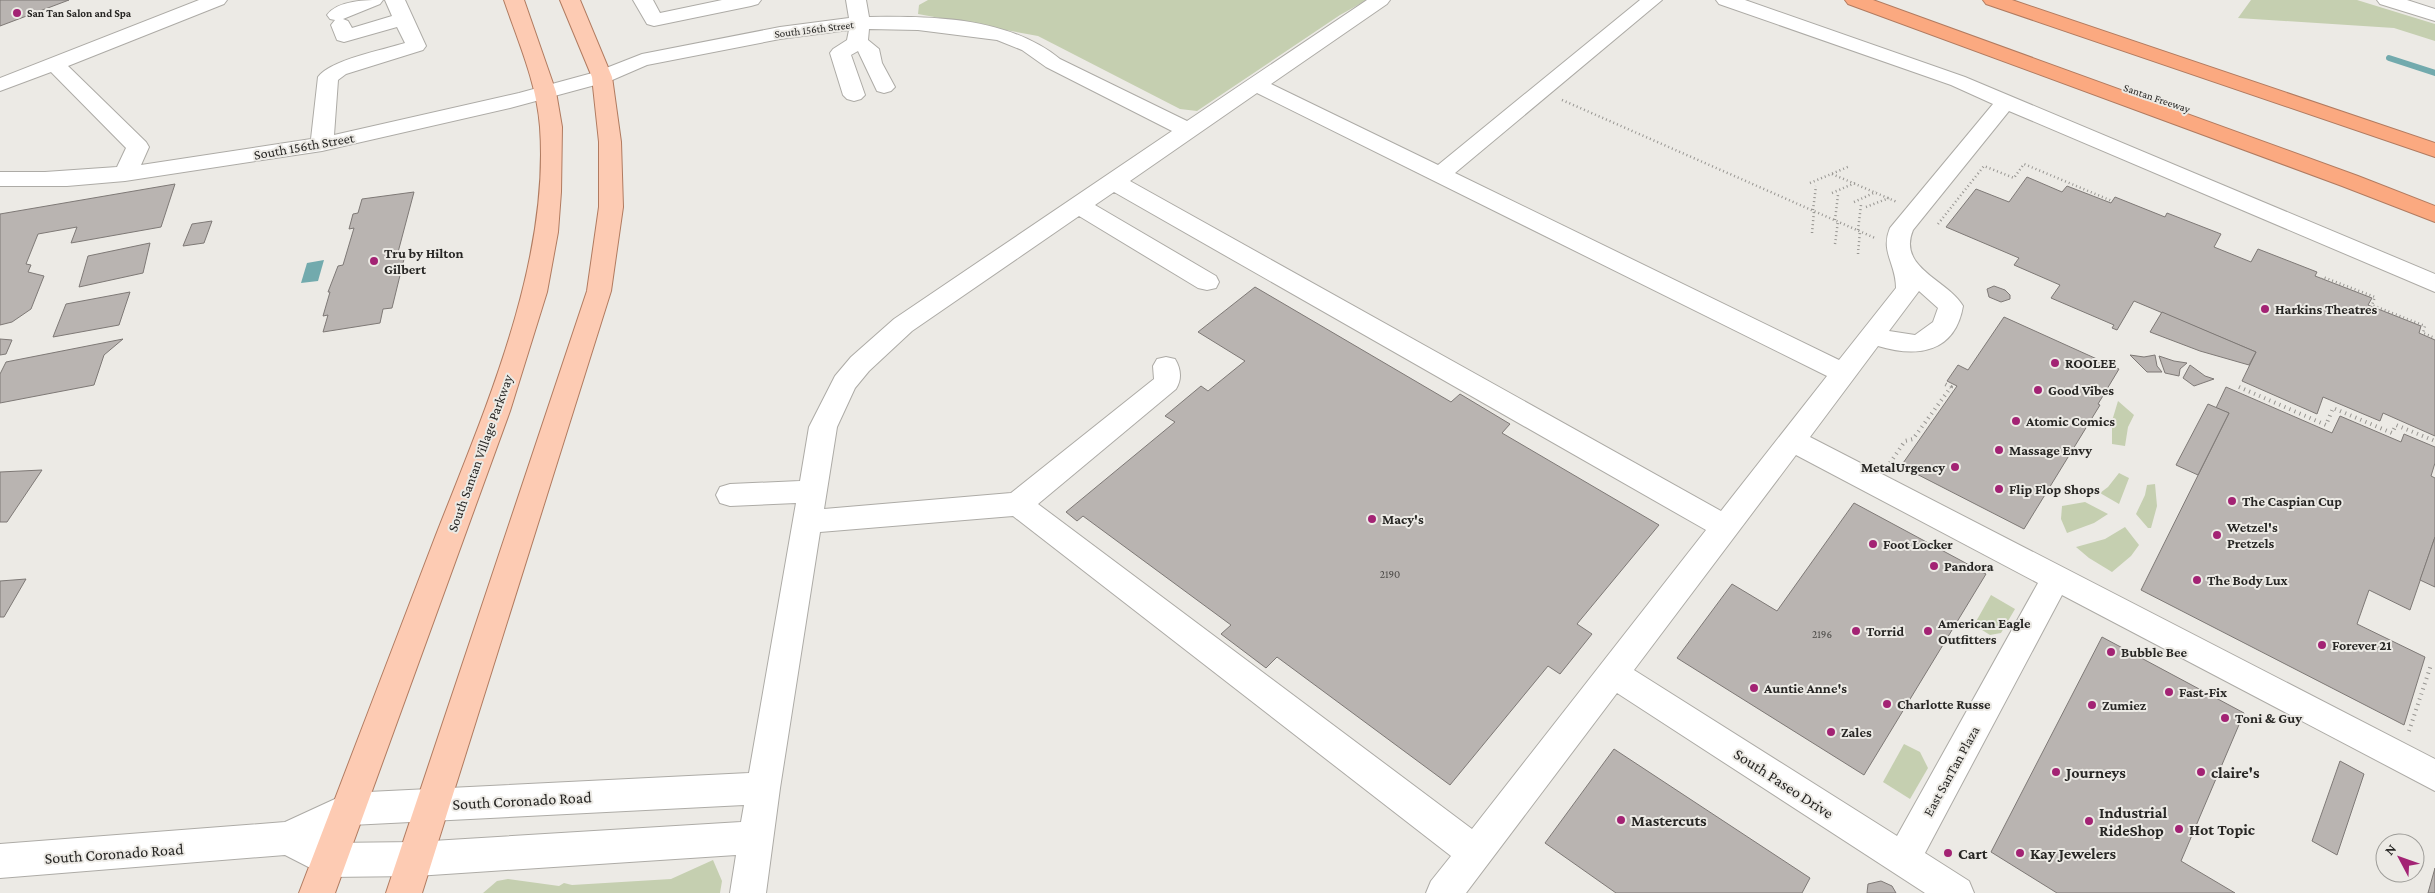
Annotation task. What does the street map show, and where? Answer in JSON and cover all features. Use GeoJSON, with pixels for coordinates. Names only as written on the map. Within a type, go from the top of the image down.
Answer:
{"type":"FeatureCollection","features":[{"type":"Feature","properties":{"kind":"highway"},"geometry":{"type":"LineString","coordinates":[[1855,0],[2350,181],[2435,215]]}},
{"type":"Feature","properties":{"kind":"highway","name":"Santan Freeway"},"geometry":{"type":"LineString","coordinates":[[1879,0],[2435,195]]}},
{"type":"Feature","properties":{"kind":"highway"},"geometry":{"type":"LineString","coordinates":[[1993,0],[2435,150]]}},
{"type":"Feature","properties":{"kind":"highway"},"geometry":{"type":"LineString","coordinates":[[2008,0],[2045,9],[2435,133]]}},
{"type":"Feature","properties":{"kind":"main road","name":"South Santan Village Parkway"},"geometry":{"type":"LineString","coordinates":[[318,893],[328,860],[497,411],[535,292],[546,232],[550,192],[550,127],[546,92],[514,0]]}},
{"type":"Feature","properties":{"kind":"main road"},"geometry":{"type":"LineString","coordinates":[[404,893],[528,515],[598,291],[611,207],[610,142],[602,77],[570,0]]}},
{"type":"Feature","properties":{"kind":"street"},"geometry":{"type":"LineString","coordinates":[[0,85],[217,0]]}},
{"type":"Feature","properties":{"kind":"street"},"geometry":{"type":"LineString","coordinates":[[373,0],[339,20],[344,36],[404,19]]}},
{"type":"Feature","properties":{"kind":"street"},"geometry":{"type":"LineString","coordinates":[[322,144],[328,77],[339,70],[416,46],[395,0]]}},
{"type":"Feature","properties":{"kind":"street"},"geometry":{"type":"LineString","coordinates":[[643,0],[654,20],[751,0]]}},
{"type":"Feature","properties":{"kind":"street"},"geometry":{"type":"LineString","coordinates":[[856,0],[859,34],[869,49],[872,63],[884,87]]}},
{"type":"Feature","properties":{"kind":"street"},"geometry":{"type":"LineString","coordinates":[[748,893],[763,788],[823,427],[844,383],[860,364],[903,326],[1187,130],[1380,0]]}},
{"type":"Feature","properties":{"kind":"street"},"geometry":{"type":"LineString","coordinates":[[1440,175],[1652,0]]}},
{"type":"Feature","properties":{"kind":"street"},"geometry":{"type":"LineString","coordinates":[[1726,0],[1958,81],[2435,284]]}},
{"type":"Feature","properties":{"kind":"street"},"geometry":{"type":"LineString","coordinates":[[2387,0],[2435,15]]}},
{"type":"Feature","properties":{"kind":"street"},"geometry":{"type":"LineString","coordinates":[[854,95],[840,53],[859,34]]}},
{"type":"Feature","properties":{"kind":"street","name":"South 156th Street"},"geometry":{"type":"LineString","coordinates":[[0,179],[41,181],[125,174],[228,160],[322,144],[436,120],[602,77],[640,78],[859,34],[995,46],[1028,59],[1053,63],[1187,130]]}},
{"type":"Feature","properties":{"kind":"street"},"geometry":{"type":"LineString","coordinates":[[845,68],[872,63]]}},
{"type":"Feature","properties":{"kind":"street"},"geometry":{"type":"LineString","coordinates":[[54,64],[138,147],[125,174]]}},
{"type":"Feature","properties":{"kind":"street"},"geometry":{"type":"LineString","coordinates":[[1255,84],[1843,373]]}},
{"type":"Feature","properties":{"kind":"street"},"geometry":{"type":"LineString","coordinates":[[1872,335],[1907,344],[1928,341],[1942,329],[1950,316],[1951,306],[1907,270],[1898,254],[1896,242],[1902,228],[2006,101]]}},
{"type":"Feature","properties":{"kind":"street"},"geometry":{"type":"LineString","coordinates":[[1112,182],[1724,527]]}},
{"type":"Feature","properties":{"kind":"street"},"geometry":{"type":"LineString","coordinates":[[1077,206],[1207,282]]}},
{"type":"Feature","properties":{"kind":"street"},"geometry":{"type":"LineString","coordinates":[[1444,893],[1908,289],[1907,270]]}},
{"type":"Feature","properties":{"kind":"street"},"geometry":{"type":"LineString","coordinates":[[807,522],[1018,504],[1167,382],[1166,366]]}},
{"type":"Feature","properties":{"kind":"street"},"geometry":{"type":"LineString","coordinates":[[1792,440],[2435,776]]}},
{"type":"Feature","properties":{"kind":"street"},"geometry":{"type":"LineString","coordinates":[[730,495],[812,491]]}},
{"type":"Feature","properties":{"kind":"street"},"geometry":{"type":"LineString","coordinates":[[1018,504],[1475,853]]}},
{"type":"Feature","properties":{"kind":"street","name":"East SanTan Plaza"},"geometry":{"type":"LineString","coordinates":[[1903,859],[2056,578]]}},
{"type":"Feature","properties":{"kind":"street","name":"South Paseo Drive"},"geometry":{"type":"LineString","coordinates":[[1613,673],[1956,893]]}},
{"type":"Feature","properties":{"kind":"street","name":"South Coronado Road"},"geometry":{"type":"LineString","coordinates":[[0,861],[288,838],[348,809],[763,788]]}},
{"type":"Feature","properties":{"kind":"street"},"geometry":{"type":"LineString","coordinates":[[288,838],[328,860],[416,859],[757,837]]}},
{"type":"Feature","properties":{"kind":"path"},"geometry":{"type":"LineString","coordinates":[[1554,96],[1878,239]]}},
{"type":"Feature","properties":{"kind":"path"},"geometry":{"type":"LineString","coordinates":[[1938,224],[1984,166],[2014,178],[2024,164],[2112,201]]}},
{"type":"Feature","properties":{"kind":"path"},"geometry":{"type":"LineString","coordinates":[[1810,183],[1850,166]]}},
{"type":"Feature","properties":{"kind":"path"},"geometry":{"type":"LineString","coordinates":[[1832,174],[1902,204]]}},
{"type":"Feature","properties":{"kind":"path"},"geometry":{"type":"LineString","coordinates":[[1832,193],[1855,183]]}},
{"type":"Feature","properties":{"kind":"path"},"geometry":{"type":"LineString","coordinates":[[1812,233],[1816,186]]}},
{"type":"Feature","properties":{"kind":"path"},"geometry":{"type":"LineString","coordinates":[[1854,202],[1876,192]]}},
{"type":"Feature","properties":{"kind":"path"},"geometry":{"type":"LineString","coordinates":[[1835,244],[1838,195]]}},
{"type":"Feature","properties":{"kind":"path"},"geometry":{"type":"LineString","coordinates":[[1866,207],[1888,198]]}},
{"type":"Feature","properties":{"kind":"path"},"geometry":{"type":"LineString","coordinates":[[1858,254],[1861,205]]}},
{"type":"Feature","properties":{"kind":"path"},"geometry":{"type":"LineString","coordinates":[[2322,279],[2323,277],[2376,297],[2372,305],[2425,326],[2423,333],[2435,338]]}},
{"type":"Feature","properties":{"kind":"path"},"geometry":{"type":"LineString","coordinates":[[1897,470],[1888,465],[1906,441],[1914,439],[1951,387],[1945,384]]}},
{"type":"Feature","properties":{"kind":"path"},"geometry":{"type":"LineString","coordinates":[[2239,387],[2326,425],[2333,408],[2392,433],[2396,425],[2435,441]]}},
{"type":"Feature","properties":{"kind":"path"},"geometry":{"type":"LineString","coordinates":[[2408,734],[2431,665]]}},
{"type":"Feature","properties":{"kind":"green space"},"geometry":{"type":"Polygon","coordinates":[[[928,0],[1367,0],[1340,15],[1197,111],[1180,109],[1038,36],[918,14],[919,5],[928,0]]]}},
{"type":"Feature","properties":{"kind":"green space"},"geometry":{"type":"Polygon","coordinates":[[[2251,0],[2357,0],[2435,24],[2435,41],[2394,28],[2238,18],[2251,0]]]}},
{"type":"Feature","properties":{"kind":"green space"},"geometry":{"type":"Polygon","coordinates":[[[2118,401],[2134,415],[2128,427],[2125,446],[2112,444],[2112,421],[2118,401]]]}},
{"type":"Feature","properties":{"kind":"green space"},"geometry":{"type":"Polygon","coordinates":[[[2119,473],[2129,478],[2119,504],[2100,493],[2108,487],[2119,473]]]}},
{"type":"Feature","properties":{"kind":"green space"},"geometry":{"type":"Polygon","coordinates":[[[2155,484],[2157,506],[2151,528],[2148,528],[2136,514],[2145,495],[2147,485],[2155,484]]]}},
{"type":"Feature","properties":{"kind":"green space"},"geometry":{"type":"Polygon","coordinates":[[[2085,502],[2108,514],[2094,523],[2067,533],[2061,519],[2062,506],[2085,502]]]}},
{"type":"Feature","properties":{"kind":"green space"},"geometry":{"type":"Polygon","coordinates":[[[2125,527],[2139,545],[2131,556],[2112,572],[2089,558],[2076,547],[2105,539],[2125,527]]]}},
{"type":"Feature","properties":{"kind":"green space"},"geometry":{"type":"Polygon","coordinates":[[[1991,595],[2015,609],[2001,633],[1990,635],[1974,625],[1991,595]]]}},
{"type":"Feature","properties":{"kind":"green space"},"geometry":{"type":"Polygon","coordinates":[[[1904,744],[1920,752],[1928,768],[1910,799],[1883,782],[1904,744]]]}},
{"type":"Feature","properties":{"kind":"green space"},"geometry":{"type":"Polygon","coordinates":[[[713,860],[722,881],[720,893],[483,893],[497,881],[508,879],[559,886],[564,883],[572,885],[671,879],[713,860]]]}},
{"type":"Feature","properties":{"kind":"water"},"geometry":{"type":"Polygon","coordinates":[[[324,260],[318,281],[301,283],[307,263],[324,260]]]}},
{"type":"Feature","properties":{"kind":"building","name":"San Tan Salon and Spa"},"geometry":{"type":"Polygon","coordinates":[[[0,0],[69,0],[0,26],[0,0]]]}},
{"type":"Feature","properties":{"kind":"building","name":"Harkins Theatres"},"geometry":{"type":"Polygon","coordinates":[[[2027,177],[2062,192],[2067,186],[2111,203],[2115,197],[2165,217],[2167,213],[2221,234],[2214,247],[2251,262],[2258,249],[2317,272],[2315,276],[2372,298],[2368,305],[2421,326],[2419,333],[2435,340],[2435,436],[2383,413],[2380,421],[2323,397],[2317,414],[2242,381],[2256,352],[2134,301],[2117,330],[2112,328],[2114,325],[2051,298],[2060,285],[2014,265],[2019,258],[1946,227],[1976,189],[2009,202],[2027,177]]]}},
{"type":"Feature","properties":{"kind":"building"},"geometry":{"type":"Polygon","coordinates":[[[175,184],[161,227],[71,243],[77,227],[38,234],[26,264],[31,265],[28,272],[44,276],[31,309],[12,322],[0,325],[0,214],[175,184]]]}},
{"type":"Feature","properties":{"kind":"building","name":"Tru by Hilton Gilbert"},"geometry":{"type":"Polygon","coordinates":[[[414,192],[397,256],[405,255],[392,308],[383,309],[380,323],[323,332],[328,315],[323,316],[330,292],[328,292],[338,266],[343,265],[354,228],[349,229],[353,214],[358,213],[362,199],[414,192]]]}},
{"type":"Feature","properties":{"kind":"building"},"geometry":{"type":"Polygon","coordinates":[[[212,221],[204,243],[183,246],[192,224],[212,221]]]}},
{"type":"Feature","properties":{"kind":"building"},"geometry":{"type":"Polygon","coordinates":[[[150,243],[143,273],[79,287],[88,256],[150,243]]]}},
{"type":"Feature","properties":{"kind":"building"},"geometry":{"type":"Polygon","coordinates":[[[1994,286],[2005,290],[2010,295],[2010,299],[2001,302],[1989,297],[1987,289],[1994,286]]]}},
{"type":"Feature","properties":{"kind":"building"},"geometry":{"type":"Polygon","coordinates":[[[1255,287],[1451,402],[1460,394],[1510,424],[1502,433],[1659,525],[1577,624],[1592,634],[1560,674],[1548,666],[1450,785],[1277,657],[1266,668],[1221,634],[1231,625],[1083,516],[1077,521],[1066,512],[1175,422],[1165,416],[1201,386],[1208,391],[1245,361],[1198,332],[1255,287]]]}},
{"type":"Feature","properties":{"kind":"building"},"geometry":{"type":"Polygon","coordinates":[[[130,292],[119,325],[53,337],[66,304],[130,292]]]}},
{"type":"Feature","properties":{"kind":"building"},"geometry":{"type":"Polygon","coordinates":[[[2162,312],[2256,352],[2249,365],[2200,351],[2150,332],[2162,312]]]}},
{"type":"Feature","properties":{"kind":"building"},"geometry":{"type":"Polygon","coordinates":[[[2004,317],[2119,369],[2098,404],[2100,405],[2024,529],[1901,466],[1957,386],[1947,381],[1958,365],[1968,370],[2004,317]]]}},
{"type":"Feature","properties":{"kind":"building"},"geometry":{"type":"Polygon","coordinates":[[[0,339],[12,340],[6,354],[0,355],[0,339]]]}},
{"type":"Feature","properties":{"kind":"building"},"geometry":{"type":"Polygon","coordinates":[[[123,339],[104,355],[94,385],[0,403],[0,374],[6,362],[123,339]]]}},
{"type":"Feature","properties":{"kind":"building"},"geometry":{"type":"Polygon","coordinates":[[[2130,355],[2144,357],[2155,355],[2157,366],[2162,372],[2147,372],[2130,355]]]}},
{"type":"Feature","properties":{"kind":"building"},"geometry":{"type":"Polygon","coordinates":[[[2159,356],[2187,363],[2180,369],[2179,376],[2165,373],[2159,356]]]}},
{"type":"Feature","properties":{"kind":"building"},"geometry":{"type":"Polygon","coordinates":[[[2190,365],[2205,376],[2214,379],[2194,386],[2183,378],[2190,365]]]}},
{"type":"Feature","properties":{"kind":"building"},"geometry":{"type":"Polygon","coordinates":[[[2226,387],[2332,433],[2340,416],[2401,442],[2404,434],[2435,447],[2435,463],[2431,476],[2435,478],[2435,537],[2410,610],[2369,590],[2357,624],[2425,657],[2404,725],[2141,590],[2229,413],[2216,408],[2226,387]]]}},
{"type":"Feature","properties":{"kind":"building"},"geometry":{"type":"Polygon","coordinates":[[[2208,404],[2229,413],[2198,475],[2176,465],[2208,404]]]}},
{"type":"Feature","properties":{"kind":"building"},"geometry":{"type":"Polygon","coordinates":[[[42,470],[7,522],[0,522],[0,472],[42,470]]]}},
{"type":"Feature","properties":{"kind":"building"},"geometry":{"type":"Polygon","coordinates":[[[1854,503],[1986,574],[1864,775],[1677,658],[1732,584],[1777,611],[1854,503]]]}},
{"type":"Feature","properties":{"kind":"building"},"geometry":{"type":"Polygon","coordinates":[[[2435,537],[2435,587],[2420,580],[2435,537]]]}},
{"type":"Feature","properties":{"kind":"building"},"geometry":{"type":"Polygon","coordinates":[[[26,579],[4,617],[0,617],[0,581],[26,579]]]}},
{"type":"Feature","properties":{"kind":"building"},"geometry":{"type":"Polygon","coordinates":[[[2102,637],[2244,713],[2181,861],[2235,893],[2057,893],[1991,852],[2102,637]]]}},
{"type":"Feature","properties":{"kind":"building"},"geometry":{"type":"Polygon","coordinates":[[[1614,749],[1810,878],[1802,893],[1616,893],[1545,843],[1614,749]]]}},
{"type":"Feature","properties":{"kind":"building"},"geometry":{"type":"Polygon","coordinates":[[[2340,761],[2364,774],[2337,855],[2312,841],[2340,761]]]}},
{"type":"Feature","properties":{"kind":"building"},"geometry":{"type":"Polygon","coordinates":[[[2435,868],[2435,893],[2428,893],[2435,868]]]}},
{"type":"Feature","properties":{"kind":"building"},"geometry":{"type":"Polygon","coordinates":[[[1881,881],[1892,886],[1896,893],[1867,893],[1868,884],[1881,881]]]}},
{"type":"Feature","properties":{"kind":"waterway"},"geometry":{"type":"LineString","coordinates":[[2389,58],[2435,73]]}},
{"type":"Feature","properties":{"kind":"place","name":"San Tan Salon and Spa"},"geometry":{"type":"Point","coordinates":[17,13]}},
{"type":"Feature","properties":{"kind":"place","name":"Tru by Hilton Gilbert"},"geometry":{"type":"Point","coordinates":[374,261]}},
{"type":"Feature","properties":{"kind":"place","name":"Harkins Theatres"},"geometry":{"type":"Point","coordinates":[2265,309]}},
{"type":"Feature","properties":{"kind":"place","name":"ROOLEE"},"geometry":{"type":"Point","coordinates":[2055,363]}},
{"type":"Feature","properties":{"kind":"place","name":"Good Vibes"},"geometry":{"type":"Point","coordinates":[2038,390]}},
{"type":"Feature","properties":{"kind":"place","name":"Atomic Comics"},"geometry":{"type":"Point","coordinates":[2016,421]}},
{"type":"Feature","properties":{"kind":"place","name":"Massage Envy"},"geometry":{"type":"Point","coordinates":[1999,450]}},
{"type":"Feature","properties":{"kind":"place","name":"MetalUrgency"},"geometry":{"type":"Point","coordinates":[1955,467]}},
{"type":"Feature","properties":{"kind":"place","name":"Flip Flop Shops"},"geometry":{"type":"Point","coordinates":[1999,489]}},
{"type":"Feature","properties":{"kind":"place","name":"The Caspian Cup"},"geometry":{"type":"Point","coordinates":[2232,501]}},
{"type":"Feature","properties":{"kind":"place","name":"Macy's"},"geometry":{"type":"Point","coordinates":[1372,519]}},
{"type":"Feature","properties":{"kind":"place","name":"Wetzel's Pretzels"},"geometry":{"type":"Point","coordinates":[2217,535]}},
{"type":"Feature","properties":{"kind":"place","name":"Foot Locker"},"geometry":{"type":"Point","coordinates":[1873,544]}},
{"type":"Feature","properties":{"kind":"place","name":"Pandora"},"geometry":{"type":"Point","coordinates":[1934,566]}},
{"type":"Feature","properties":{"kind":"place","name":"The Body Lux"},"geometry":{"type":"Point","coordinates":[2197,580]}},
{"type":"Feature","properties":{"kind":"place","name":"Torrid"},"geometry":{"type":"Point","coordinates":[1856,631]}},
{"type":"Feature","properties":{"kind":"place","name":"American Eagle Outfitters"},"geometry":{"type":"Point","coordinates":[1928,631]}},
{"type":"Feature","properties":{"kind":"place","name":"Forever 21"},"geometry":{"type":"Point","coordinates":[2322,645]}},
{"type":"Feature","properties":{"kind":"place","name":"Bubble Bee"},"geometry":{"type":"Point","coordinates":[2111,652]}},
{"type":"Feature","properties":{"kind":"place","name":"Auntie Anne's"},"geometry":{"type":"Point","coordinates":[1754,688]}},
{"type":"Feature","properties":{"kind":"place","name":"Fast-Fix"},"geometry":{"type":"Point","coordinates":[2169,692]}},
{"type":"Feature","properties":{"kind":"place","name":"Charlotte Russe"},"geometry":{"type":"Point","coordinates":[1887,704]}},
{"type":"Feature","properties":{"kind":"place","name":"Zumiez"},"geometry":{"type":"Point","coordinates":[2092,705]}},
{"type":"Feature","properties":{"kind":"place","name":"Toni & Guy"},"geometry":{"type":"Point","coordinates":[2225,718]}},
{"type":"Feature","properties":{"kind":"place","name":"Zales"},"geometry":{"type":"Point","coordinates":[1831,732]}},
{"type":"Feature","properties":{"kind":"place","name":"Journeys"},"geometry":{"type":"Point","coordinates":[2056,772]}},
{"type":"Feature","properties":{"kind":"place","name":"claire's"},"geometry":{"type":"Point","coordinates":[2201,772]}},
{"type":"Feature","properties":{"kind":"place","name":"Mastercuts"},"geometry":{"type":"Point","coordinates":[1621,820]}},
{"type":"Feature","properties":{"kind":"place","name":"Industrial RideShop"},"geometry":{"type":"Point","coordinates":[2089,821]}},
{"type":"Feature","properties":{"kind":"place","name":"Hot Topic"},"geometry":{"type":"Point","coordinates":[2179,829]}},
{"type":"Feature","properties":{"kind":"place","name":"Cart"},"geometry":{"type":"Point","coordinates":[1948,853]}},
{"type":"Feature","properties":{"kind":"place","name":"Kay Jewelers"},"geometry":{"type":"Point","coordinates":[2020,853]}}]}
